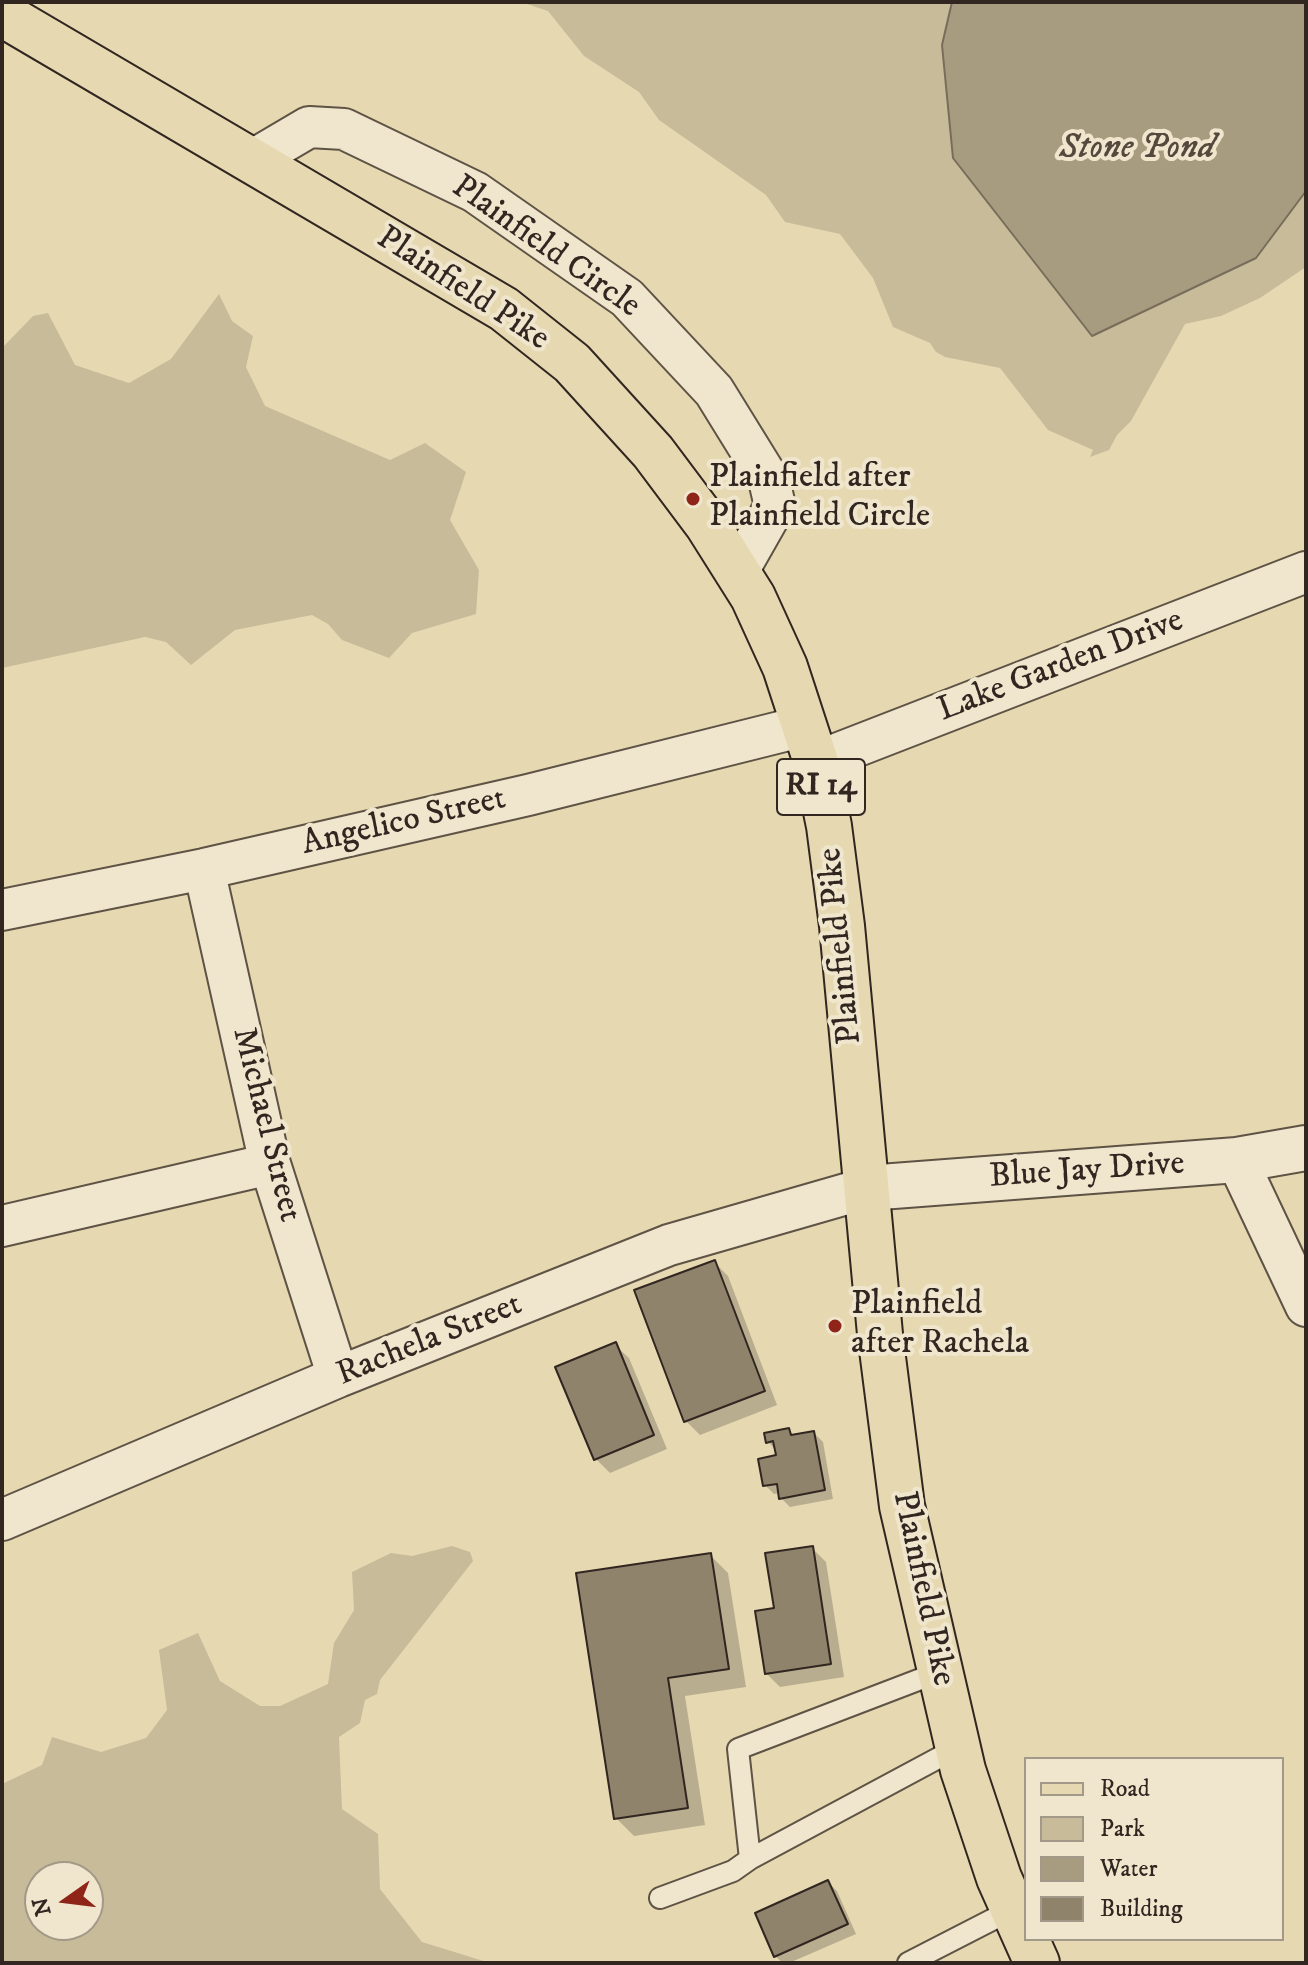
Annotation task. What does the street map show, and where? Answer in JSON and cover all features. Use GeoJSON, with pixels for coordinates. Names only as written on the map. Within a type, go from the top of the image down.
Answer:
{"type":"FeatureCollection","features":[{"type":"Feature","properties":{"kind":"main road","name":"Plainfield Pike"},"geometry":{"type":"LineString","coordinates":[[2,14],[504,309],[572,363],[653,452],[707,524],[753,597],[785,667],[810,744],[829,826],[842,926],[880,1334],[902,1506],[957,1748],[999,1878],[1020,1904]]}},
{"type":"Feature","properties":{"kind":"main road","name":"Plainfield Pike"},"geometry":{"type":"LineString","coordinates":[[1031,1941],[1037,1963]]}},
{"type":"Feature","properties":{"kind":"street","name":"Plainfield Circle"},"geometry":{"type":"LineString","coordinates":[[253,160],[309,127],[344,129],[475,192],[627,298],[714,391],[769,480],[775,506],[737,573]]}},
{"type":"Feature","properties":{"kind":"street","name":"Lake Garden Drive"},"geometry":{"type":"LineString","coordinates":[[810,744],[1306,572]]}},
{"type":"Feature","properties":{"kind":"street","name":"Angelico Street"},"geometry":{"type":"LineString","coordinates":[[2,910],[204,869],[528,795],[810,744]]}},
{"type":"Feature","properties":{"kind":"street","name":"Michael Street"},"geometry":{"type":"LineString","coordinates":[[204,869],[270,1164],[338,1377]]}},
{"type":"Feature","properties":{"kind":"street","name":"Blue Jay Drive"},"geometry":{"type":"LineString","coordinates":[[867,1188],[1237,1160],[1306,1148]]}},
{"type":"Feature","properties":{"kind":"street"},"geometry":{"type":"LineString","coordinates":[[1237,1160],[1306,1306]]}},
{"type":"Feature","properties":{"kind":"street"},"geometry":{"type":"LineString","coordinates":[[2,1226],[270,1164]]}},
{"type":"Feature","properties":{"kind":"street","name":"Rachela Street"},"geometry":{"type":"LineString","coordinates":[[2,1520],[338,1377],[669,1245],[867,1188]]}},
{"type":"Feature","properties":{"kind":"lane"},"geometry":{"type":"LineString","coordinates":[[750,1859],[738,1749],[939,1672]]}},
{"type":"Feature","properties":{"kind":"lane"},"geometry":{"type":"LineString","coordinates":[[660,1898],[733,1871],[957,1748]]}},
{"type":"Feature","properties":{"kind":"lane"},"geometry":{"type":"LineString","coordinates":[[908,1963],[1020,1904]]}},
{"type":"Feature","properties":{"kind":"green space"},"geometry":{"type":"Polygon","coordinates":[[[521,2],[1306,2],[1306,267],[1260,298],[1221,316],[1185,324],[1131,421],[1117,435],[1109,450],[1090,457],[1093,450],[1048,430],[1000,368],[945,357],[936,352],[930,343],[893,327],[873,278],[840,234],[785,222],[766,195],[659,120],[639,92],[584,56],[548,11],[521,2]]]}},
{"type":"Feature","properties":{"kind":"green space"},"geometry":{"type":"Polygon","coordinates":[[[219,294],[232,321],[253,336],[246,367],[265,406],[390,460],[425,443],[466,472],[450,520],[479,570],[476,614],[412,633],[389,658],[342,640],[328,624],[312,615],[235,630],[191,665],[166,642],[145,637],[2,668],[2,348],[33,316],[48,313],[75,365],[129,383],[171,359],[219,294]]]}},
{"type":"Feature","properties":{"kind":"green space"},"geometry":{"type":"Polygon","coordinates":[[[452,1546],[470,1552],[473,1561],[380,1680],[377,1694],[365,1700],[360,1723],[339,1737],[342,1809],[378,1834],[380,1889],[422,1942],[490,1963],[2,1963],[2,1784],[42,1765],[52,1737],[101,1752],[146,1738],[167,1710],[159,1650],[198,1633],[220,1681],[260,1706],[280,1706],[328,1684],[334,1643],[354,1610],[352,1572],[391,1553],[412,1556],[452,1546]]]}},
{"type":"Feature","properties":{"kind":"water","name":"Stone Pond"},"geometry":{"type":"Polygon","coordinates":[[[952,2],[1306,2],[1306,191],[1256,258],[1092,336],[953,158],[942,45],[952,2]]]}},
{"type":"Feature","properties":{"kind":"building"},"geometry":{"type":"Polygon","coordinates":[[[715,1260],[765,1391],[684,1422],[634,1290],[715,1260]]]}},
{"type":"Feature","properties":{"kind":"building"},"geometry":{"type":"Polygon","coordinates":[[[616,1342],[654,1435],[594,1460],[555,1367],[616,1342]]]}},
{"type":"Feature","properties":{"kind":"building"},"geometry":{"type":"Polygon","coordinates":[[[789,1428],[791,1435],[814,1431],[825,1490],[779,1499],[777,1484],[763,1486],[758,1459],[776,1455],[773,1441],[766,1443],[764,1433],[789,1428]]]}},
{"type":"Feature","properties":{"kind":"building"},"geometry":{"type":"Polygon","coordinates":[[[813,1546],[831,1664],[765,1674],[755,1611],[774,1608],[765,1553],[813,1546]]]}},
{"type":"Feature","properties":{"kind":"building"},"geometry":{"type":"Polygon","coordinates":[[[711,1553],[729,1669],[668,1678],[688,1808],[614,1819],[576,1573],[711,1553]]]}},
{"type":"Feature","properties":{"kind":"building"},"geometry":{"type":"Polygon","coordinates":[[[828,1880],[848,1924],[774,1957],[755,1913],[828,1880]]]}},
{"type":"Feature","properties":{"kind":"place","name":"Plainfield after Plainfield Circle"},"geometry":{"type":"Point","coordinates":[693,499]}},
{"type":"Feature","properties":{"kind":"place","name":"Plainfield after Rachela"},"geometry":{"type":"Point","coordinates":[835,1326]}}]}
